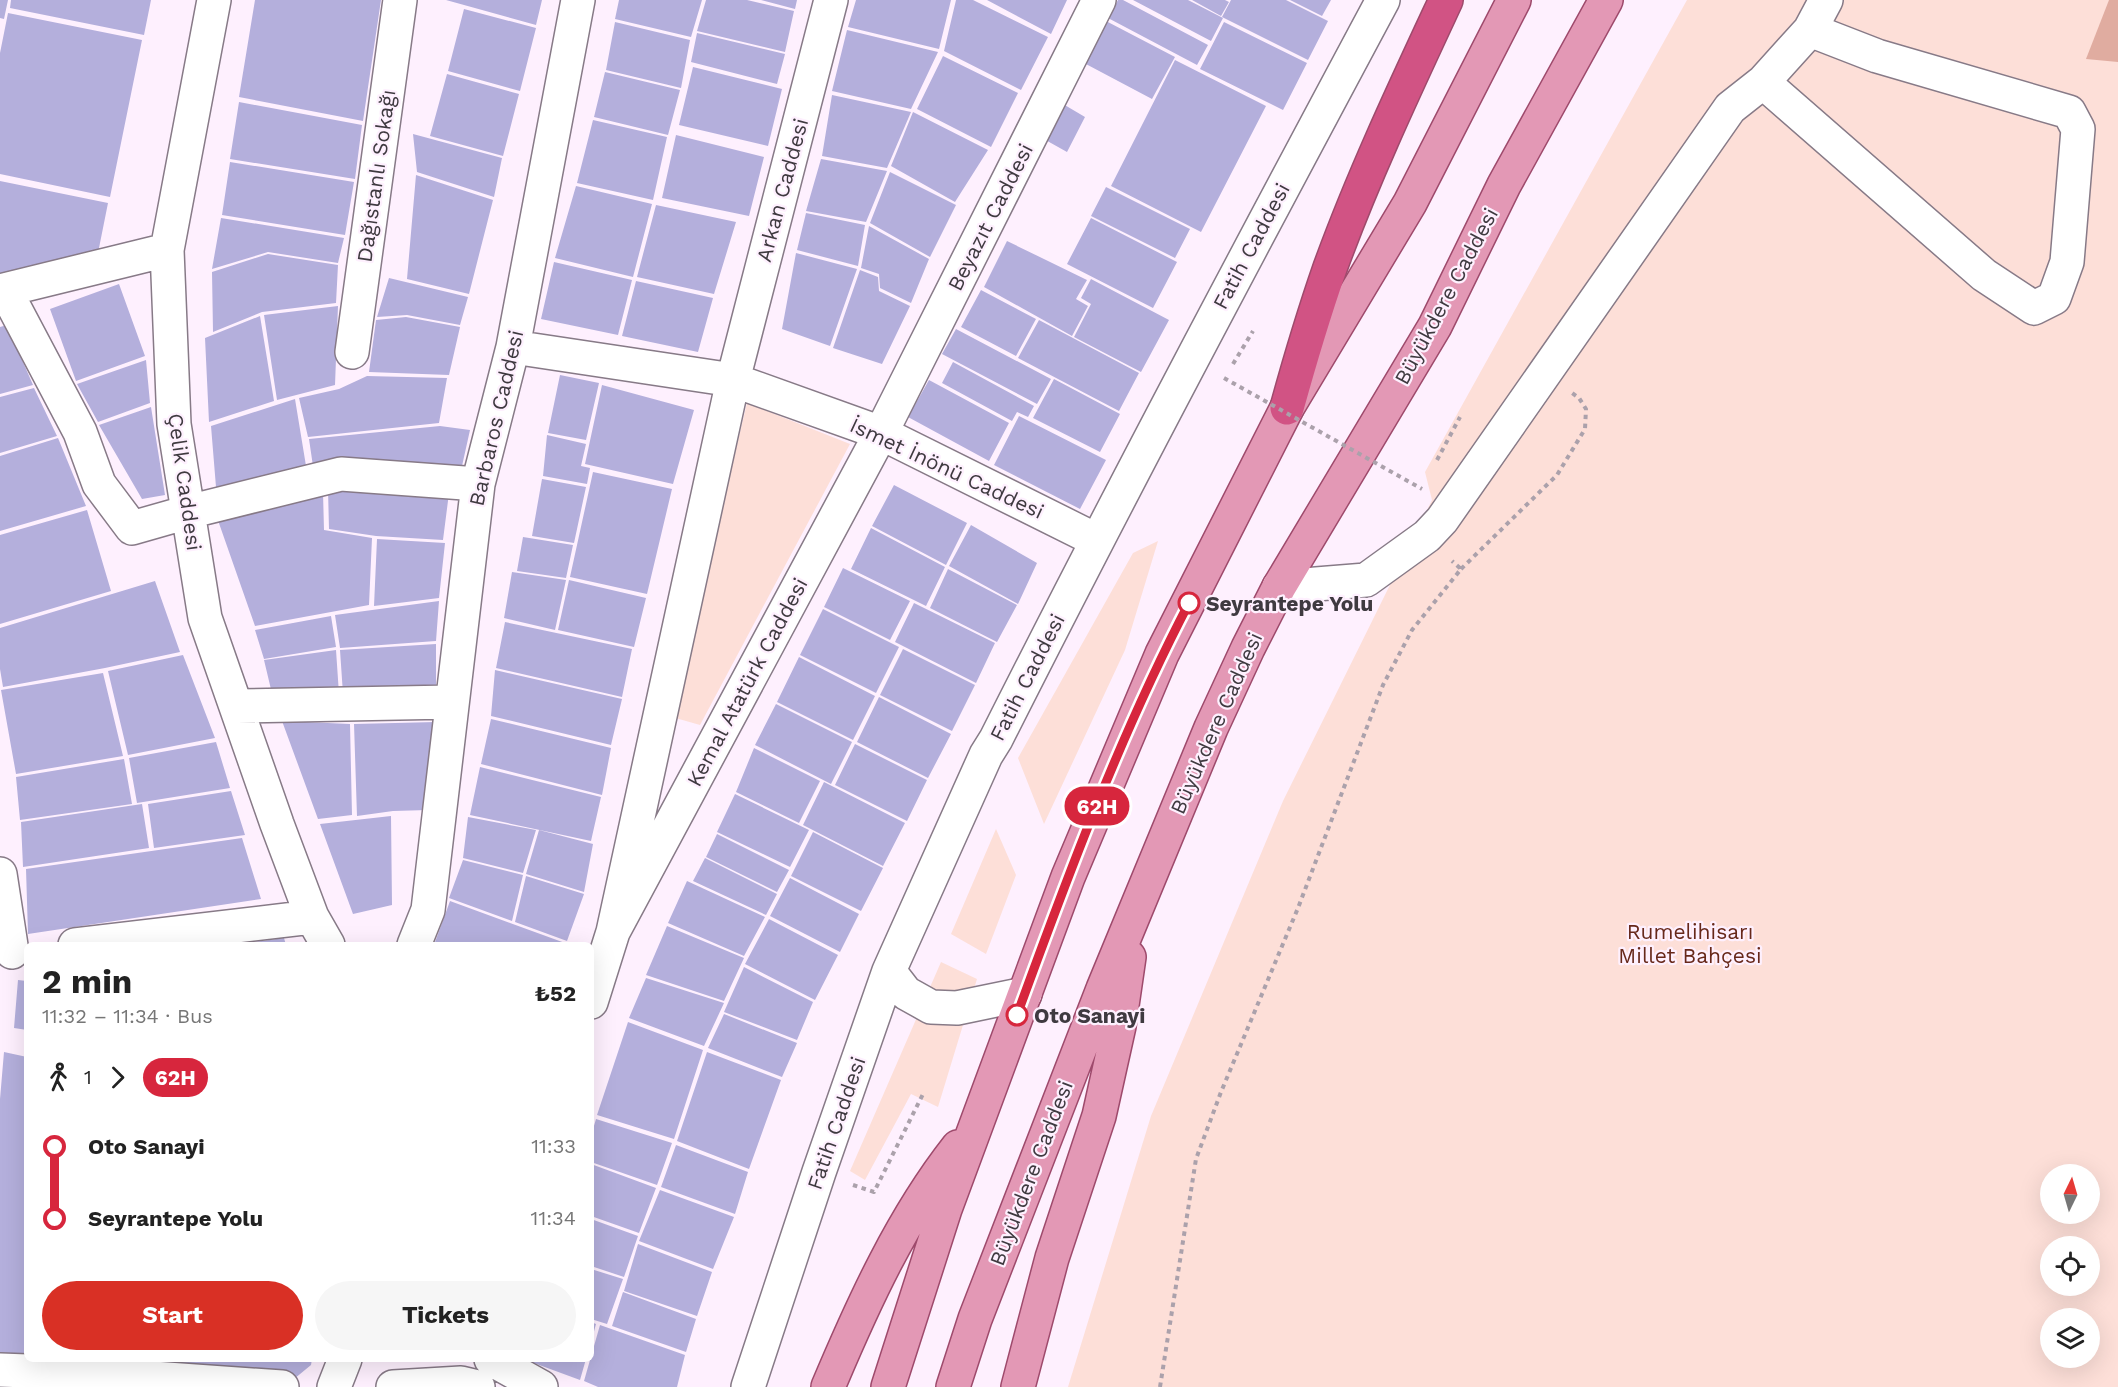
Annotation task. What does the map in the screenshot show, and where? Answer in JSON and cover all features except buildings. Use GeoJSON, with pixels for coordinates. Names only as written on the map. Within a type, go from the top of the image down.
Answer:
{"type":"FeatureCollection","features":[{"type":"Feature","properties":{"kind":"highway"},"geometry":{"type":"LineString","coordinates":[[1287,408],[1331,265],[1401,96],[1446,0]]}},
{"type":"Feature","properties":{"kind":"main road"},"geometry":{"type":"LineString","coordinates":[[888,1387],[945,1209],[1072,867],[1162,654],[1287,408],[1410,203],[1514,0]]}},
{"type":"Feature","properties":{"kind":"main road","name":"Büyükdere Caddesi"},"geometry":{"type":"LineString","coordinates":[[953,1387],[975,1319],[1028,1180],[1135,909],[1211,728],[1279,587],[1435,326],[1504,184],[1606,0]]}},
{"type":"Feature","properties":{"kind":"main road"},"geometry":{"type":"LineString","coordinates":[[1018,1387],[1052,1258],[1099,1116],[1119,1026],[1135,909]]}},
{"type":"Feature","properties":{"kind":"main road"},"geometry":{"type":"LineString","coordinates":[[828,1387],[852,1331],[890,1255],[934,1177],[979,1120]]}},
{"type":"Feature","properties":{"kind":"street","name":"Çelik Caddesi"},"geometry":{"type":"LineString","coordinates":[[214,0],[167,250],[174,424],[205,618],[277,824],[312,917],[326,942]]}},
{"type":"Feature","properties":{"kind":"street","name":"Dağıstanlı Sokağı"},"geometry":{"type":"LineString","coordinates":[[352,352],[400,0]]}},
{"type":"Feature","properties":{"kind":"street","name":"Barbaros Caddesi"},"geometry":{"type":"LineString","coordinates":[[415,942],[429,910],[478,484],[513,347],[578,0]]}},
{"type":"Feature","properties":{"kind":"street","name":"Arkan Caddesi"},"geometry":{"type":"LineString","coordinates":[[733,380],[831,0]]}},
{"type":"Feature","properties":{"kind":"street","name":"Beyazıt Caddesi"},"geometry":{"type":"LineString","coordinates":[[881,433],[1099,0]]}},
{"type":"Feature","properties":{"kind":"street","name":"Fatih Caddesi"},"geometry":{"type":"LineString","coordinates":[[748,1387],[819,1172],[889,972],[986,755],[1096,540],[1383,0]]}},
{"type":"Feature","properties":{"kind":"street"},"geometry":{"type":"LineString","coordinates":[[1279,587],[1366,580],[1427,536],[1442,520],[1730,108],[1763,82],[1810,30],[1826,0]]}},
{"type":"Feature","properties":{"kind":"street"},"geometry":{"type":"LineString","coordinates":[[1763,82],[1984,275],[2034,308],[2054,297],[2067,262],[2078,129],[2069,112],[1877,56],[1810,30]]}},
{"type":"Feature","properties":{"kind":"street"},"geometry":{"type":"LineString","coordinates":[[167,250],[3,291],[80,432],[99,484],[132,528],[341,474],[478,484]]}},
{"type":"Feature","properties":{"kind":"street","name":"İsmet İnönü Caddesi"},"geometry":{"type":"LineString","coordinates":[[513,347],[733,380],[881,433],[1096,540]]}},
{"type":"Feature","properties":{"kind":"street","name":"Kemal Atatürk Caddesi"},"geometry":{"type":"LineString","coordinates":[[594,992],[613,932],[733,380]]}},
{"type":"Feature","properties":{"kind":"street","name":"Kemal Atatürk Caddesi"},"geometry":{"type":"LineString","coordinates":[[613,932],[881,433]]}},
{"type":"Feature","properties":{"kind":"street"},"geometry":{"type":"LineString","coordinates":[[237,706],[452,702]]}},
{"type":"Feature","properties":{"kind":"street"},"geometry":{"type":"LineString","coordinates":[[0,874],[13,958]]}},
{"type":"Feature","properties":{"kind":"street"},"geometry":{"type":"LineString","coordinates":[[100,942],[312,917]]}},
{"type":"Feature","properties":{"kind":"street"},"geometry":{"type":"LineString","coordinates":[[889,972],[906,993],[932,1007],[957,1008],[1025,994]]}},
{"type":"Feature","properties":{"kind":"street"},"geometry":{"type":"LineString","coordinates":[[334,1387],[344,1362]]}},
{"type":"Feature","properties":{"kind":"street"},"geometry":{"type":"LineString","coordinates":[[496,1362],[541,1387]]}},
{"type":"Feature","properties":{"kind":"street"},"geometry":{"type":"LineString","coordinates":[[0,1370],[82,1366],[282,1387]]}},
{"type":"Feature","properties":{"kind":"street"},"geometry":{"type":"LineString","coordinates":[[393,1387],[466,1386]]}},
{"type":"Feature","properties":{"kind":"path"},"geometry":{"type":"LineString","coordinates":[[1253,331],[1224,378],[1422,489]]}},
{"type":"Feature","properties":{"kind":"path"},"geometry":{"type":"LineString","coordinates":[[1160,1387],[1196,1159],[1221,1092],[1298,908],[1383,685],[1412,630],[1461,569],[1557,475],[1586,429],[1586,409],[1579,398],[1544,375]]}},
{"type":"Feature","properties":{"kind":"path"},"geometry":{"type":"LineString","coordinates":[[1433,468],[1460,417]]}},
{"type":"Feature","properties":{"kind":"path"},"geometry":{"type":"LineString","coordinates":[[1427,536],[1461,569]]}},
{"type":"Feature","properties":{"kind":"path"},"geometry":{"type":"LineString","coordinates":[[819,1172],[874,1192],[924,1092]]}},
{"type":"Feature","properties":{"kind":"green space","name":"Rumelihisarı Millet Bahçesi"},"geometry":{"type":"Polygon","coordinates":[[[1687,0],[2118,0],[2118,1387],[1068,1387],[1151,1116],[1283,801],[1432,500],[1425,472],[1687,0]]]}},
{"type":"Feature","properties":{"kind":"green space"},"geometry":{"type":"Polygon","coordinates":[[[747,403],[850,444],[700,725],[672,717],[747,403]]]}},
{"type":"Feature","properties":{"kind":"green space"},"geometry":{"type":"Polygon","coordinates":[[[1158,541],[1125,650],[1044,824],[1018,758],[1133,553],[1158,541]]]}},
{"type":"Feature","properties":{"kind":"green space"},"geometry":{"type":"Polygon","coordinates":[[[996,829],[1016,875],[986,954],[951,934],[996,829]]]}},
{"type":"Feature","properties":{"kind":"green space"},"geometry":{"type":"Polygon","coordinates":[[[941,962],[977,979],[938,1107],[911,1094],[865,1180],[850,1171],[941,962]]]}},
{"type":"Feature","properties":{"kind":"shaded area"},"geometry":{"type":"Polygon","coordinates":[[[2109,0],[2118,0],[2118,62],[2086,59],[2109,0]]]}},
{"type":"Feature","properties":{"kind":"bus line","name":"62H"},"geometry":{"type":"LineString","coordinates":[[1017,1015],[1107,780],[1162,654],[1189,603]]}},
{"type":"Feature","properties":{"kind":"place","name":"Seyrantepe Yolu"},"geometry":{"type":"Point","coordinates":[1189,603]}},
{"type":"Feature","properties":{"kind":"place","name":"Oto Sanayi"},"geometry":{"type":"Point","coordinates":[1017,1015]}}]}
